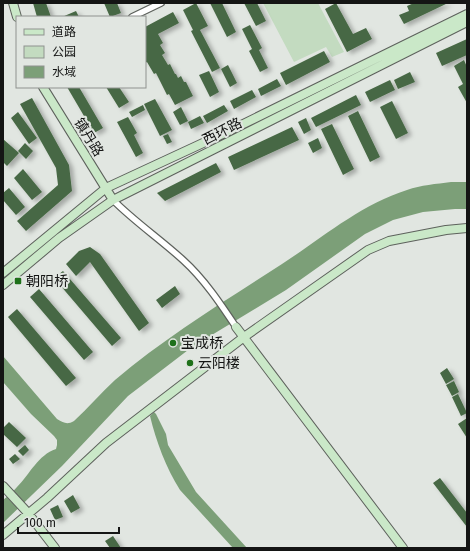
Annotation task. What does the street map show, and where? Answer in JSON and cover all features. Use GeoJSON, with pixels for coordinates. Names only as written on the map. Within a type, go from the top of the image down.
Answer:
{"type":"FeatureCollection","features":[{"type":"Feature","properties":{"kind":"street"},"geometry":{"type":"LineString","coordinates":[[13,3],[17,16]]}},
{"type":"Feature","properties":{"kind":"street"},"geometry":{"type":"LineString","coordinates":[[134,16],[161,3]]}},
{"type":"Feature","properties":{"kind":"street","name":"西环路"},"geometry":{"type":"LineString","coordinates":[[3,273],[106,188],[231,130],[467,14]]}},
{"type":"Feature","properties":{"kind":"street","name":"西环路"},"geometry":{"type":"LineString","coordinates":[[3,285],[59,238],[113,200],[467,22]]}},
{"type":"Feature","properties":{"kind":"street","name":"镇丹路"},"geometry":{"type":"LineString","coordinates":[[44,88],[113,200]]}},
{"type":"Feature","properties":{"kind":"street"},"geometry":{"type":"LineString","coordinates":[[113,200],[132,218],[184,261],[212,292],[236,327],[403,548]]}},
{"type":"Feature","properties":{"kind":"street"},"geometry":{"type":"LineString","coordinates":[[3,535],[27,512],[47,498],[106,443],[244,337],[368,250],[389,241],[446,230],[467,228]]}},
{"type":"Feature","properties":{"kind":"street"},"geometry":{"type":"LineString","coordinates":[[4,487],[27,512],[55,548]]}},
{"type":"Feature","properties":{"kind":"green space"},"geometry":{"type":"Polygon","coordinates":[[[263,3],[318,3],[344,52],[332,57],[326,47],[294,62],[263,3]]]}},
{"type":"Feature","properties":{"kind":"water"},"geometry":{"type":"Polygon","coordinates":[[[451,182],[467,182],[467,209],[423,212],[393,220],[365,234],[286,290],[192,347],[128,396],[62,466],[3,523],[3,500],[22,482],[39,460],[56,449],[57,440],[31,414],[3,382],[3,356],[57,419],[66,423],[72,422],[115,380],[155,349],[197,319],[357,213],[390,196],[407,190],[451,182]]]}},
{"type":"Feature","properties":{"kind":"water"},"geometry":{"type":"Polygon","coordinates":[[[154,412],[166,434],[168,445],[196,492],[247,548],[233,548],[180,490],[170,473],[158,445],[150,416],[154,412]]]}},
{"type":"Feature","properties":{"kind":"building"},"geometry":{"type":"Polygon","coordinates":[[[33,3],[46,3],[51,16],[37,16],[33,3]]]}},
{"type":"Feature","properties":{"kind":"building"},"geometry":{"type":"Polygon","coordinates":[[[104,3],[117,3],[121,13],[110,16],[104,3]]]}},
{"type":"Feature","properties":{"kind":"building"},"geometry":{"type":"Polygon","coordinates":[[[196,3],[208,26],[200,30],[220,68],[212,72],[191,31],[193,30],[183,10],[196,3]]]}},
{"type":"Feature","properties":{"kind":"building"},"geometry":{"type":"Polygon","coordinates":[[[210,3],[222,3],[236,32],[227,37],[210,3]]]}},
{"type":"Feature","properties":{"kind":"building"},"geometry":{"type":"Polygon","coordinates":[[[244,3],[257,3],[266,21],[256,26],[244,3]]]}},
{"type":"Feature","properties":{"kind":"building"},"geometry":{"type":"Polygon","coordinates":[[[336,3],[353,34],[366,28],[372,39],[347,52],[325,9],[336,3]]]}},
{"type":"Feature","properties":{"kind":"building"},"geometry":{"type":"Polygon","coordinates":[[[414,3],[448,3],[404,24],[399,15],[409,11],[407,6],[414,3]]]}},
{"type":"Feature","properties":{"kind":"building"},"geometry":{"type":"Polygon","coordinates":[[[76,11],[78,16],[64,16],[76,11]]]}},
{"type":"Feature","properties":{"kind":"building"},"geometry":{"type":"Polygon","coordinates":[[[173,12],[179,23],[158,34],[163,43],[160,45],[165,53],[162,55],[168,65],[170,64],[178,78],[181,76],[184,82],[186,82],[193,96],[175,105],[169,94],[167,95],[156,73],[154,74],[146,62],[146,26],[173,12]]]}},
{"type":"Feature","properties":{"kind":"building"},"geometry":{"type":"Polygon","coordinates":[[[250,25],[262,48],[259,50],[268,68],[260,72],[249,51],[252,49],[242,29],[250,25]]]}},
{"type":"Feature","properties":{"kind":"building"},"geometry":{"type":"Polygon","coordinates":[[[467,39],[467,55],[442,66],[436,53],[467,39]]]}},
{"type":"Feature","properties":{"kind":"building"},"geometry":{"type":"Polygon","coordinates":[[[324,51],[330,62],[286,85],[280,73],[324,51]]]}},
{"type":"Feature","properties":{"kind":"building"},"geometry":{"type":"Polygon","coordinates":[[[464,60],[467,67],[467,103],[458,87],[463,84],[454,66],[464,60]]]}},
{"type":"Feature","properties":{"kind":"building"},"geometry":{"type":"Polygon","coordinates":[[[228,65],[237,83],[230,87],[221,69],[228,65]]]}},
{"type":"Feature","properties":{"kind":"building"},"geometry":{"type":"Polygon","coordinates":[[[209,71],[219,92],[210,97],[199,75],[209,71]]]}},
{"type":"Feature","properties":{"kind":"building"},"geometry":{"type":"Polygon","coordinates":[[[410,72],[415,82],[398,89],[394,80],[410,72]]]}},
{"type":"Feature","properties":{"kind":"building"},"geometry":{"type":"Polygon","coordinates":[[[277,79],[281,86],[261,96],[258,89],[277,79]]]}},
{"type":"Feature","properties":{"kind":"building"},"geometry":{"type":"Polygon","coordinates":[[[390,80],[395,90],[370,102],[365,92],[390,80]]]}},
{"type":"Feature","properties":{"kind":"building"},"geometry":{"type":"Polygon","coordinates":[[[68,88],[80,88],[103,128],[94,133],[68,88]]]}},
{"type":"Feature","properties":{"kind":"building"},"geometry":{"type":"Polygon","coordinates":[[[107,88],[120,88],[129,102],[119,108],[107,88]]]}},
{"type":"Feature","properties":{"kind":"building"},"geometry":{"type":"Polygon","coordinates":[[[252,90],[256,97],[234,109],[230,101],[252,90]]]}},
{"type":"Feature","properties":{"kind":"building"},"geometry":{"type":"Polygon","coordinates":[[[356,95],[361,105],[316,127],[311,118],[356,95]]]}},
{"type":"Feature","properties":{"kind":"building"},"geometry":{"type":"Polygon","coordinates":[[[32,98],[69,165],[72,191],[26,231],[17,221],[58,185],[56,168],[20,104],[32,98]]]}},
{"type":"Feature","properties":{"kind":"building"},"geometry":{"type":"Polygon","coordinates":[[[155,99],[172,130],[160,136],[144,104],[155,99]]]}},
{"type":"Feature","properties":{"kind":"building"},"geometry":{"type":"Polygon","coordinates":[[[392,101],[408,133],[396,139],[380,107],[392,101]]]}},
{"type":"Feature","properties":{"kind":"building"},"geometry":{"type":"Polygon","coordinates":[[[143,105],[145,110],[132,117],[129,112],[143,105]]]}},
{"type":"Feature","properties":{"kind":"building"},"geometry":{"type":"Polygon","coordinates":[[[224,105],[228,111],[207,123],[203,116],[224,105]]]}},
{"type":"Feature","properties":{"kind":"building"},"geometry":{"type":"Polygon","coordinates":[[[181,107],[188,121],[180,125],[173,112],[181,107]]]}},
{"type":"Feature","properties":{"kind":"building"},"geometry":{"type":"Polygon","coordinates":[[[358,111],[380,157],[370,162],[348,116],[358,111]]]}},
{"type":"Feature","properties":{"kind":"building"},"geometry":{"type":"Polygon","coordinates":[[[18,112],[37,138],[29,144],[11,118],[18,112]]]}},
{"type":"Feature","properties":{"kind":"building"},"geometry":{"type":"Polygon","coordinates":[[[200,116],[204,123],[191,129],[188,122],[200,116]]]}},
{"type":"Feature","properties":{"kind":"building"},"geometry":{"type":"Polygon","coordinates":[[[128,117],[137,133],[134,135],[143,153],[136,157],[117,122],[128,117]]]}},
{"type":"Feature","properties":{"kind":"building"},"geometry":{"type":"Polygon","coordinates":[[[306,118],[311,130],[304,134],[298,122],[306,118]]]}},
{"type":"Feature","properties":{"kind":"building"},"geometry":{"type":"Polygon","coordinates":[[[332,124],[354,169],[343,175],[321,129],[332,124]]]}},
{"type":"Feature","properties":{"kind":"building"},"geometry":{"type":"Polygon","coordinates":[[[292,127],[299,140],[234,170],[228,157],[292,127]]]}},
{"type":"Feature","properties":{"kind":"building"},"geometry":{"type":"Polygon","coordinates":[[[168,134],[172,142],[167,144],[163,136],[168,134]]]}},
{"type":"Feature","properties":{"kind":"building"},"geometry":{"type":"Polygon","coordinates":[[[318,138],[322,148],[313,153],[308,143],[318,138]]]}},
{"type":"Feature","properties":{"kind":"building"},"geometry":{"type":"Polygon","coordinates":[[[3,139],[19,153],[7,166],[3,162],[3,139]]]}},
{"type":"Feature","properties":{"kind":"building"},"geometry":{"type":"Polygon","coordinates":[[[25,143],[33,151],[26,159],[18,151],[25,143]]]}},
{"type":"Feature","properties":{"kind":"building"},"geometry":{"type":"Polygon","coordinates":[[[216,163],[221,172],[165,201],[157,193],[216,163]]]}},
{"type":"Feature","properties":{"kind":"building"},"geometry":{"type":"Polygon","coordinates":[[[23,169],[42,192],[32,200],[14,178],[23,169]]]}},
{"type":"Feature","properties":{"kind":"building"},"geometry":{"type":"Polygon","coordinates":[[[9,188],[25,207],[16,215],[3,200],[3,193],[9,188]]]}},
{"type":"Feature","properties":{"kind":"building"},"geometry":{"type":"Polygon","coordinates":[[[90,247],[100,254],[149,323],[139,331],[90,262],[76,276],[66,264],[79,251],[90,247]]]}},
{"type":"Feature","properties":{"kind":"building"},"geometry":{"type":"Polygon","coordinates":[[[63,271],[121,338],[112,346],[54,278],[63,271]]]}},
{"type":"Feature","properties":{"kind":"building"},"geometry":{"type":"Polygon","coordinates":[[[175,286],[180,294],[162,308],[156,300],[175,286]]]}},
{"type":"Feature","properties":{"kind":"building"},"geometry":{"type":"Polygon","coordinates":[[[39,289],[93,352],[84,360],[30,297],[39,289]]]}},
{"type":"Feature","properties":{"kind":"building"},"geometry":{"type":"Polygon","coordinates":[[[17,309],[76,378],[66,386],[8,317],[17,309]]]}},
{"type":"Feature","properties":{"kind":"building"},"geometry":{"type":"Polygon","coordinates":[[[447,368],[454,379],[446,384],[440,373],[447,368]]]}},
{"type":"Feature","properties":{"kind":"building"},"geometry":{"type":"Polygon","coordinates":[[[454,381],[459,392],[452,396],[446,385],[454,381]]]}},
{"type":"Feature","properties":{"kind":"building"},"geometry":{"type":"Polygon","coordinates":[[[458,394],[467,413],[461,416],[452,397],[458,394]]]}},
{"type":"Feature","properties":{"kind":"building"},"geometry":{"type":"Polygon","coordinates":[[[467,418],[467,438],[458,424],[467,418]]]}},
{"type":"Feature","properties":{"kind":"building"},"geometry":{"type":"Polygon","coordinates":[[[9,422],[26,438],[17,447],[3,434],[3,428],[9,422]]]}},
{"type":"Feature","properties":{"kind":"building"},"geometry":{"type":"Polygon","coordinates":[[[25,445],[29,450],[23,456],[18,451],[25,445]]]}},
{"type":"Feature","properties":{"kind":"building"},"geometry":{"type":"Polygon","coordinates":[[[15,454],[20,459],[13,464],[9,459],[15,454]]]}},
{"type":"Feature","properties":{"kind":"building"},"geometry":{"type":"Polygon","coordinates":[[[440,478],[467,513],[467,527],[433,483],[440,478]]]}},
{"type":"Feature","properties":{"kind":"building"},"geometry":{"type":"Polygon","coordinates":[[[73,495],[80,508],[71,513],[64,501],[73,495]]]}},
{"type":"Feature","properties":{"kind":"building"},"geometry":{"type":"Polygon","coordinates":[[[58,505],[63,517],[55,520],[50,509],[58,505]]]}},
{"type":"Feature","properties":{"kind":"building"},"geometry":{"type":"Polygon","coordinates":[[[113,536],[121,548],[110,548],[105,541],[113,536]]]}},
{"type":"Feature","properties":{"kind":"place","name":"朝阳桥"},"geometry":{"type":"Point","coordinates":[18,281]}},
{"type":"Feature","properties":{"kind":"place","name":"宝成桥"},"geometry":{"type":"Point","coordinates":[173,343]}},
{"type":"Feature","properties":{"kind":"place","name":"云阳楼"},"geometry":{"type":"Point","coordinates":[190,363]}}]}
